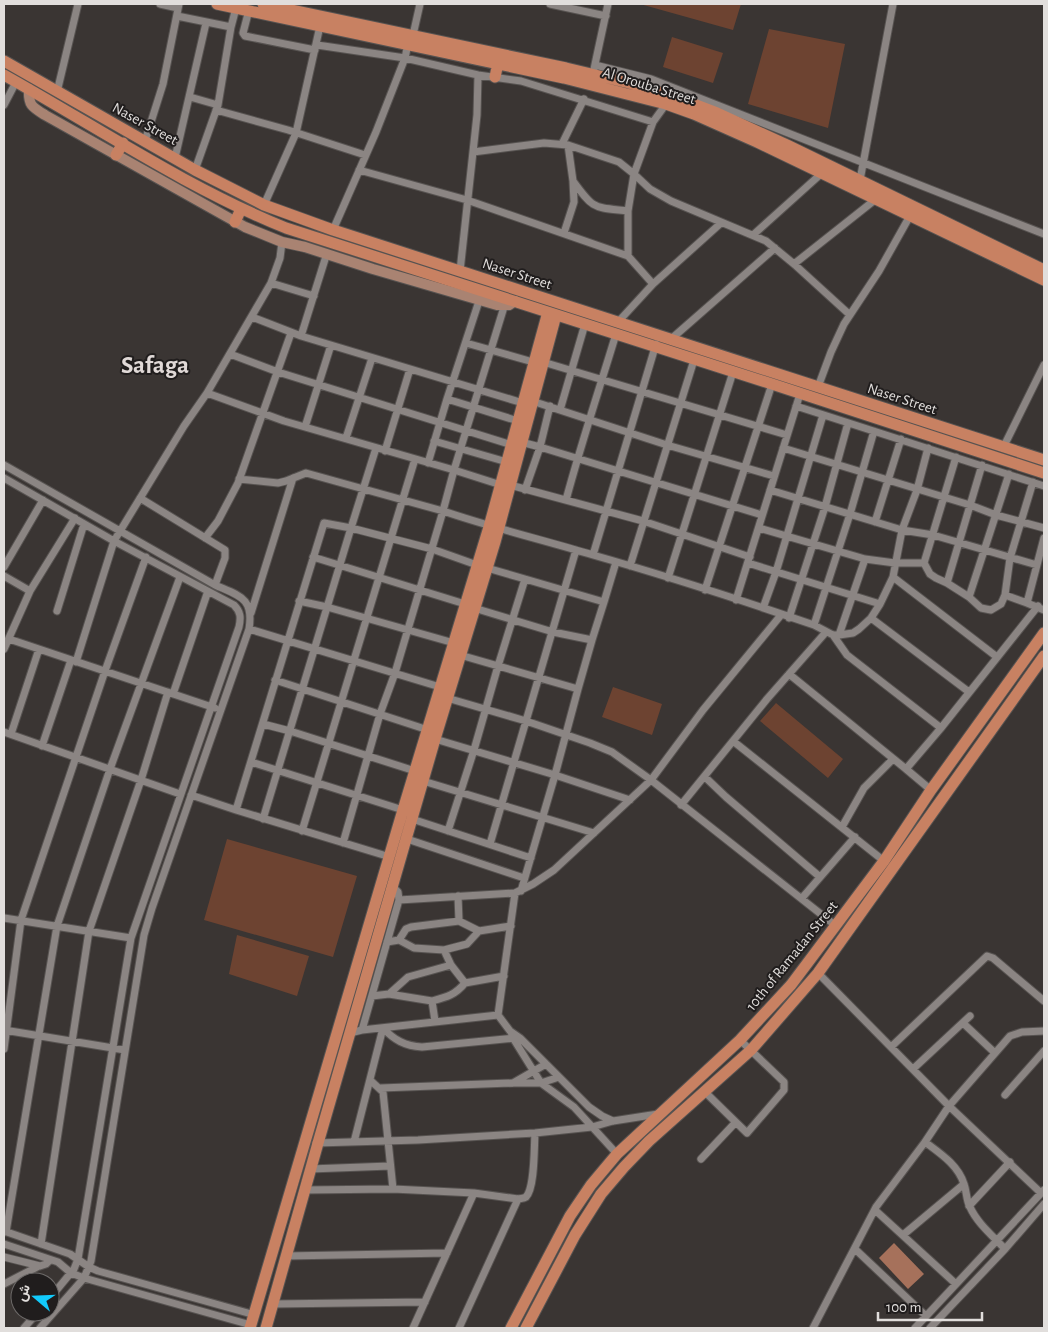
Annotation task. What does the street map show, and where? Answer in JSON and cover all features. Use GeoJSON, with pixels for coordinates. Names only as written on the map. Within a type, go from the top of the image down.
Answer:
{"type":"FeatureCollection","features":[{"type":"Feature","properties":{"kind":"main road","name":"Al Orouba Street"},"geometry":{"type":"LineString","coordinates":[[217,4],[320,26],[411,40],[565,73],[666,104],[818,167],[860,180],[912,212],[1044,280]]}},
{"type":"Feature","properties":{"kind":"main road","name":"Al Orouba Street"},"geometry":{"type":"LineString","coordinates":[[263,4],[292,7],[498,63],[565,73],[594,70],[676,96],[800,152],[818,167],[876,200],[912,212],[1044,270]]}},
{"type":"Feature","properties":{"kind":"main road","name":"Naser Street"},"geometry":{"type":"LineString","coordinates":[[4,61],[194,170],[264,204],[333,230],[386,254],[515,301],[616,334],[657,341],[670,340],[772,384],[1003,468],[1044,473]]}},
{"type":"Feature","properties":{"kind":"main road"},"geometry":{"type":"LineString","coordinates":[[495,77],[498,63]]}},
{"type":"Feature","properties":{"kind":"main road","name":"Naser Street"},"geometry":{"type":"LineString","coordinates":[[4,75],[241,209],[286,228],[460,271],[618,322],[694,360],[818,387],[1044,460]]}},
{"type":"Feature","properties":{"kind":"main road"},"geometry":{"type":"LineString","coordinates":[[116,155],[123,143]]}},
{"type":"Feature","properties":{"kind":"main road"},"geometry":{"type":"LineString","coordinates":[[235,222],[241,209]]}},
{"type":"Feature","properties":{"kind":"main road"},"geometry":{"type":"LineString","coordinates":[[252,1323],[415,771],[447,698],[460,655],[470,606],[494,528],[552,313]]}},
{"type":"Feature","properties":{"kind":"main road"},"geometry":{"type":"LineString","coordinates":[[598,328],[602,317]]}},
{"type":"Feature","properties":{"kind":"main road"},"geometry":{"type":"LineString","coordinates":[[506,485],[507,462],[516,443],[518,421],[528,402]]}},
{"type":"Feature","properties":{"kind":"main road"},"geometry":{"type":"LineString","coordinates":[[958,452],[964,435]]}},
{"type":"Feature","properties":{"kind":"main road"},"geometry":{"type":"LineString","coordinates":[[266,1328],[310,1169],[423,781],[440,687],[454,643],[470,606]]}},
{"type":"Feature","properties":{"kind":"main road","name":"10th of Ramadan Street"},"geometry":{"type":"LineString","coordinates":[[511,1328],[570,1216],[592,1184],[617,1154],[740,1040],[791,985],[884,861],[931,790],[1044,633]]}},
{"type":"Feature","properties":{"kind":"main road","name":"10th of Ramadan Street"},"geometry":{"type":"LineString","coordinates":[[526,1328],[575,1235],[601,1194],[649,1142],[751,1050],[818,973],[1044,656]]}},
{"type":"Feature","properties":{"kind":"main road"},"geometry":{"type":"LineString","coordinates":[[962,748],[972,756]]}},
{"type":"Feature","properties":{"kind":"street"},"geometry":{"type":"LineString","coordinates":[[57,92],[78,4]]}},
{"type":"Feature","properties":{"kind":"street"},"geometry":{"type":"LineString","coordinates":[[145,141],[163,84],[179,6],[160,4]]}},
{"type":"Feature","properties":{"kind":"street"},"geometry":{"type":"LineString","coordinates":[[333,230],[405,58],[420,4]]}},
{"type":"Feature","properties":{"kind":"street"},"geometry":{"type":"LineString","coordinates":[[550,4],[606,16]]}},
{"type":"Feature","properties":{"kind":"street"},"geometry":{"type":"LineString","coordinates":[[608,4],[594,70],[651,80],[1044,234]]}},
{"type":"Feature","properties":{"kind":"street"},"geometry":{"type":"LineString","coordinates":[[860,180],[893,4]]}},
{"type":"Feature","properties":{"kind":"street"},"geometry":{"type":"LineString","coordinates":[[194,170],[217,107],[236,8]]}},
{"type":"Feature","properties":{"kind":"street"},"geometry":{"type":"LineString","coordinates":[[249,10],[244,35],[316,47],[405,58],[478,75],[521,81],[653,122]]}},
{"type":"Feature","properties":{"kind":"street"},"geometry":{"type":"LineString","coordinates":[[176,16],[231,28]]}},
{"type":"Feature","properties":{"kind":"street"},"geometry":{"type":"LineString","coordinates":[[175,158],[177,142],[190,97],[206,23]]}},
{"type":"Feature","properties":{"kind":"street"},"geometry":{"type":"LineString","coordinates":[[264,204],[296,133],[320,26]]}},
{"type":"Feature","properties":{"kind":"street"},"geometry":{"type":"LineString","coordinates":[[460,271],[477,115],[478,75]]}},
{"type":"Feature","properties":{"kind":"street"},"geometry":{"type":"LineString","coordinates":[[4,105],[16,82]]}},
{"type":"Feature","properties":{"kind":"street"},"geometry":{"type":"LineString","coordinates":[[29,90],[28,100],[34,108],[235,222],[267,238],[297,244],[479,301],[504,307],[515,301]]}},
{"type":"Feature","properties":{"kind":"street"},"geometry":{"type":"LineString","coordinates":[[190,97],[365,155]]}},
{"type":"Feature","properties":{"kind":"street"},"geometry":{"type":"LineString","coordinates":[[564,233],[574,202],[573,181],[565,145],[584,100]]}},
{"type":"Feature","properties":{"kind":"street"},"geometry":{"type":"LineString","coordinates":[[628,256],[628,211],[634,174],[653,122],[666,104]]}},
{"type":"Feature","properties":{"kind":"street"},"geometry":{"type":"LineString","coordinates":[[800,152],[805,139]]}},
{"type":"Feature","properties":{"kind":"street"},"geometry":{"type":"LineString","coordinates":[[473,152],[544,143],[565,145],[618,162],[650,189],[662,196],[721,223],[753,235],[775,248],[850,315]]}},
{"type":"Feature","properties":{"kind":"street"},"geometry":{"type":"LineString","coordinates":[[753,235],[818,167]]}},
{"type":"Feature","properties":{"kind":"street"},"geometry":{"type":"LineString","coordinates":[[359,170],[467,200],[628,256],[653,284]]}},
{"type":"Feature","properties":{"kind":"street"},"geometry":{"type":"LineString","coordinates":[[573,181],[588,202],[594,206],[628,211]]}},
{"type":"Feature","properties":{"kind":"street"},"geometry":{"type":"LineString","coordinates":[[794,264],[876,200]]}},
{"type":"Feature","properties":{"kind":"street"},"geometry":{"type":"LineString","coordinates":[[818,387],[835,342],[879,271],[912,212]]}},
{"type":"Feature","properties":{"kind":"street"},"geometry":{"type":"LineString","coordinates":[[618,322],[653,284],[721,223]]}},
{"type":"Feature","properties":{"kind":"street"},"geometry":{"type":"LineString","coordinates":[[42,746],[114,541],[184,426],[207,394],[252,318],[271,283],[280,258],[282,242]]}},
{"type":"Feature","properties":{"kind":"street"},"geometry":{"type":"LineString","coordinates":[[670,340],[775,248]]}},
{"type":"Feature","properties":{"kind":"street"},"geometry":{"type":"LineString","coordinates":[[301,336],[326,253]]}},
{"type":"Feature","properties":{"kind":"street"},"geometry":{"type":"LineString","coordinates":[[271,283],[314,296]]}},
{"type":"Feature","properties":{"kind":"street"},"geometry":{"type":"LineString","coordinates":[[428,463],[479,301]]}},
{"type":"Feature","properties":{"kind":"street"},"geometry":{"type":"LineString","coordinates":[[343,843],[380,714],[395,673],[504,307]]}},
{"type":"Feature","properties":{"kind":"street"},"geometry":{"type":"LineString","coordinates":[[252,318],[292,333],[372,358],[453,382],[550,406],[590,421],[774,476]]}},
{"type":"Feature","properties":{"kind":"street"},"geometry":{"type":"LineString","coordinates":[[560,410],[585,324]]}},
{"type":"Feature","properties":{"kind":"street"},"geometry":{"type":"LineString","coordinates":[[205,538],[218,522],[239,479],[292,333]]}},
{"type":"Feature","properties":{"kind":"street"},"geometry":{"type":"LineString","coordinates":[[566,500],[616,334]]}},
{"type":"Feature","properties":{"kind":"street"},"geometry":{"type":"LineString","coordinates":[[593,554],[657,341]]}},
{"type":"Feature","properties":{"kind":"street"},"geometry":{"type":"LineString","coordinates":[[466,343],[572,370],[787,435]]}},
{"type":"Feature","properties":{"kind":"street"},"geometry":{"type":"LineString","coordinates":[[304,427],[331,345]]}},
{"type":"Feature","properties":{"kind":"street"},"geometry":{"type":"LineString","coordinates":[[230,354],[278,372],[360,396],[398,410],[516,443],[540,446],[762,515]]}},
{"type":"Feature","properties":{"kind":"street"},"geometry":{"type":"LineString","coordinates":[[346,438],[372,358]]}},
{"type":"Feature","properties":{"kind":"street"},"geometry":{"type":"LineString","coordinates":[[630,566],[694,360]]}},
{"type":"Feature","properties":{"kind":"street"},"geometry":{"type":"LineString","coordinates":[[1003,448],[1044,365]]}},
{"type":"Feature","properties":{"kind":"street"},"geometry":{"type":"LineString","coordinates":[[668,578],[719,414],[727,366]]}},
{"type":"Feature","properties":{"kind":"street"},"geometry":{"type":"LineString","coordinates":[[385,450],[410,369]]}},
{"type":"Feature","properties":{"kind":"street"},"geometry":{"type":"LineString","coordinates":[[705,590],[772,384]]}},
{"type":"Feature","properties":{"kind":"street"},"geometry":{"type":"LineString","coordinates":[[207,394],[263,415],[376,448],[643,521],[719,547],[776,572],[880,604]]}},
{"type":"Feature","properties":{"kind":"street"},"geometry":{"type":"LineString","coordinates":[[736,600],[800,394]]}},
{"type":"Feature","properties":{"kind":"street"},"geometry":{"type":"LineString","coordinates":[[447,399],[518,421]]}},
{"type":"Feature","properties":{"kind":"street"},"geometry":{"type":"LineString","coordinates":[[525,490],[540,446],[550,406]]}},
{"type":"Feature","properties":{"kind":"street"},"geometry":{"type":"LineString","coordinates":[[796,406],[928,448],[958,452],[982,465],[1003,468],[1044,486]]}},
{"type":"Feature","properties":{"kind":"street"},"geometry":{"type":"LineString","coordinates":[[763,608],[776,572],[823,415]]}},
{"type":"Feature","properties":{"kind":"street"},"geometry":{"type":"LineString","coordinates":[[399,900],[518,892],[554,870],[651,780],[703,710],[785,616],[801,580],[813,544],[848,423]]}},
{"type":"Feature","properties":{"kind":"street"},"geometry":{"type":"LineString","coordinates":[[814,625],[850,514],[874,431]]}},
{"type":"Feature","properties":{"kind":"street"},"geometry":{"type":"LineString","coordinates":[[875,522],[901,439]]}},
{"type":"Feature","properties":{"kind":"street"},"geometry":{"type":"LineString","coordinates":[[434,441],[507,462]]}},
{"type":"Feature","properties":{"kind":"street"},"geometry":{"type":"LineString","coordinates":[[263,819],[376,448]]}},
{"type":"Feature","properties":{"kind":"street"},"geometry":{"type":"LineString","coordinates":[[784,448],[970,505],[996,515],[1044,528]]}},
{"type":"Feature","properties":{"kind":"street"},"geometry":{"type":"LineString","coordinates":[[239,479],[278,483],[306,473],[364,488],[494,528],[593,554],[763,608],[814,625],[833,634],[853,633],[871,618],[880,604],[893,577],[894,563],[902,530],[917,490],[928,448]]}},
{"type":"Feature","properties":{"kind":"street"},"geometry":{"type":"LineString","coordinates":[[958,452],[924,563],[930,574],[969,597],[981,608],[992,610],[1001,604],[1005,595],[1010,558],[1033,482]]}},
{"type":"Feature","properties":{"kind":"street"},"geometry":{"type":"LineString","coordinates":[[302,830],[415,459]]}},
{"type":"Feature","properties":{"kind":"street"},"geometry":{"type":"LineString","coordinates":[[4,465],[215,585],[245,600],[251,614]]}},
{"type":"Feature","properties":{"kind":"street"},"geometry":{"type":"LineString","coordinates":[[947,583],[982,465]]}},
{"type":"Feature","properties":{"kind":"street"},"geometry":{"type":"LineString","coordinates":[[969,597],[996,515],[1003,468]]}},
{"type":"Feature","properties":{"kind":"street"},"geometry":{"type":"LineString","coordinates":[[4,478],[114,541],[234,605],[240,612],[239,627],[131,938],[78,1259],[71,1273],[60,1286]]}},
{"type":"Feature","properties":{"kind":"street"},"geometry":{"type":"LineString","coordinates":[[40,1328],[84,1278],[93,1254],[140,953],[162,878],[249,629],[251,614],[293,478]]}},
{"type":"Feature","properties":{"kind":"street"},"geometry":{"type":"LineString","coordinates":[[770,490],[902,530],[933,535],[1037,565]]}},
{"type":"Feature","properties":{"kind":"street"},"geometry":{"type":"LineString","coordinates":[[140,498],[223,548],[226,552],[215,585]]}},
{"type":"Feature","properties":{"kind":"street"},"geometry":{"type":"LineString","coordinates":[[4,567],[43,500]]}},
{"type":"Feature","properties":{"kind":"street"},"geometry":{"type":"LineString","coordinates":[[4,649],[30,591],[75,518]]}},
{"type":"Feature","properties":{"kind":"street"},"geometry":{"type":"LineString","coordinates":[[57,611],[84,524]]}},
{"type":"Feature","properties":{"kind":"street"},"geometry":{"type":"LineString","coordinates":[[236,810],[323,524],[351,528],[432,550],[604,602]]}},
{"type":"Feature","properties":{"kind":"street"},"geometry":{"type":"LineString","coordinates":[[759,528],[865,559],[894,563],[924,563]]}},
{"type":"Feature","properties":{"kind":"street"},"geometry":{"type":"LineString","coordinates":[[1027,602],[1044,538]]}},
{"type":"Feature","properties":{"kind":"street"},"geometry":{"type":"LineString","coordinates":[[490,844],[576,550]]}},
{"type":"Feature","properties":{"kind":"street"},"geometry":{"type":"LineString","coordinates":[[4,1049],[20,920],[105,670],[146,557]]}},
{"type":"Feature","properties":{"kind":"street"},"geometry":{"type":"LineString","coordinates":[[313,557],[553,632],[592,640]]}},
{"type":"Feature","properties":{"kind":"street"},"geometry":{"type":"LineString","coordinates":[[681,805],[767,699],[790,674],[833,634],[854,596],[865,559]]}},
{"type":"Feature","properties":{"kind":"street"},"geometry":{"type":"LineString","coordinates":[[616,562],[592,640],[531,858],[518,892],[498,1015],[514,1036],[542,1083],[568,1103],[617,1154]]}},
{"type":"Feature","properties":{"kind":"street"},"geometry":{"type":"LineString","coordinates":[[4,576],[30,591]]}},
{"type":"Feature","properties":{"kind":"street"},"geometry":{"type":"LineString","coordinates":[[180,577],[110,769],[57,926],[5,1232],[78,1259],[89,1267],[252,1323]]}},
{"type":"Feature","properties":{"kind":"street"},"geometry":{"type":"LineString","coordinates":[[893,577],[997,657]]}},
{"type":"Feature","properties":{"kind":"street"},"geometry":{"type":"LineString","coordinates":[[448,831],[525,578]]}},
{"type":"Feature","properties":{"kind":"street"},"geometry":{"type":"LineString","coordinates":[[41,1244],[89,931],[170,693],[208,591]]}},
{"type":"Feature","properties":{"kind":"street"},"geometry":{"type":"LineString","coordinates":[[906,769],[997,657],[1041,608],[1005,595]]}},
{"type":"Feature","properties":{"kind":"street"},"geometry":{"type":"LineString","coordinates":[[299,601],[368,618],[454,643]]}},
{"type":"Feature","properties":{"kind":"street"},"geometry":{"type":"LineString","coordinates":[[871,618],[969,692]]}},
{"type":"Feature","properties":{"kind":"street"},"geometry":{"type":"LineString","coordinates":[[249,629],[440,687]]}},
{"type":"Feature","properties":{"kind":"street"},"geometry":{"type":"LineString","coordinates":[[833,634],[847,655],[941,728]]}},
{"type":"Feature","properties":{"kind":"street"},"geometry":{"type":"LineString","coordinates":[[9,639],[220,710]]}},
{"type":"Feature","properties":{"kind":"street"},"geometry":{"type":"LineString","coordinates":[[39,649],[7,733],[180,794]]}},
{"type":"Feature","properties":{"kind":"street"},"geometry":{"type":"LineString","coordinates":[[460,655],[578,689]]}},
{"type":"Feature","properties":{"kind":"street"},"geometry":{"type":"LineString","coordinates":[[790,674],[931,790]]}},
{"type":"Feature","properties":{"kind":"street"},"geometry":{"type":"LineString","coordinates":[[275,680],[380,714],[514,764],[555,775],[630,800]]}},
{"type":"Feature","properties":{"kind":"street"},"geometry":{"type":"LineString","coordinates":[[447,698],[526,722],[607,750],[651,780],[836,926]]}},
{"type":"Feature","properties":{"kind":"street"},"geometry":{"type":"LineString","coordinates":[[263,724],[415,771]]}},
{"type":"Feature","properties":{"kind":"street"},"geometry":{"type":"LineString","coordinates":[[733,741],[884,861]]}},
{"type":"Feature","properties":{"kind":"street"},"geometry":{"type":"LineString","coordinates":[[842,827],[864,788],[893,759]]}},
{"type":"Feature","properties":{"kind":"street"},"geometry":{"type":"LineString","coordinates":[[251,762],[403,810]]}},
{"type":"Feature","properties":{"kind":"street"},"geometry":{"type":"LineString","coordinates":[[705,777],[820,877]]}},
{"type":"Feature","properties":{"kind":"street"},"geometry":{"type":"LineString","coordinates":[[423,781],[594,833]]}},
{"type":"Feature","properties":{"kind":"street"},"geometry":{"type":"LineString","coordinates":[[191,795],[390,857]]}},
{"type":"Feature","properties":{"kind":"street"},"geometry":{"type":"LineString","coordinates":[[412,819],[531,858]]}},
{"type":"Feature","properties":{"kind":"street"},"geometry":{"type":"LineString","coordinates":[[802,898],[855,837]]}},
{"type":"Feature","properties":{"kind":"street"},"geometry":{"type":"LineString","coordinates":[[407,839],[524,878]]}},
{"type":"Feature","properties":{"kind":"street"},"geometry":{"type":"LineString","coordinates":[[152,874],[162,878]]}},
{"type":"Feature","properties":{"kind":"street"},"geometry":{"type":"LineString","coordinates":[[362,1030],[399,900],[398,892],[393,887]]}},
{"type":"Feature","properties":{"kind":"street"},"geometry":{"type":"LineString","coordinates":[[458,896],[459,921]]}},
{"type":"Feature","properties":{"kind":"street"},"geometry":{"type":"LineString","coordinates":[[4,918],[131,938]]}},
{"type":"Feature","properties":{"kind":"street"},"geometry":{"type":"LineString","coordinates":[[399,940],[406,928],[411,926],[459,921],[479,930],[511,926]]}},
{"type":"Feature","properties":{"kind":"street"},"geometry":{"type":"LineString","coordinates":[[387,942],[399,940],[414,948],[444,950],[467,944],[479,930]]}},
{"type":"Feature","properties":{"kind":"street"},"geometry":{"type":"LineString","coordinates":[[444,950],[451,965],[465,983]]}},
{"type":"Feature","properties":{"kind":"street"},"geometry":{"type":"LineString","coordinates":[[891,1047],[987,956],[993,958],[1044,1001]]}},
{"type":"Feature","properties":{"kind":"street"},"geometry":{"type":"LineString","coordinates":[[388,994],[408,976],[451,965]]}},
{"type":"Feature","properties":{"kind":"street"},"geometry":{"type":"LineString","coordinates":[[818,973],[949,1106],[1043,1192],[914,1328]]}},
{"type":"Feature","properties":{"kind":"street"},"geometry":{"type":"LineString","coordinates":[[372,996],[388,994],[432,1001],[449,997],[465,983],[504,976]]}},
{"type":"Feature","properties":{"kind":"street"},"geometry":{"type":"LineString","coordinates":[[432,1001],[435,1022]]}},
{"type":"Feature","properties":{"kind":"street"},"geometry":{"type":"LineString","coordinates":[[350,1033],[362,1030],[498,1015]]}},
{"type":"Feature","properties":{"kind":"street"},"geometry":{"type":"LineString","coordinates":[[913,1069],[970,1016]]}},
{"type":"Feature","properties":{"kind":"street"},"geometry":{"type":"LineString","coordinates":[[964,1023],[995,1053]]}},
{"type":"Feature","properties":{"kind":"street"},"geometry":{"type":"LineString","coordinates":[[383,1028],[395,1040],[417,1047],[514,1036],[595,1112],[613,1122]]}},
{"type":"Feature","properties":{"kind":"street"},"geometry":{"type":"LineString","coordinates":[[354,1142],[383,1028]]}},
{"type":"Feature","properties":{"kind":"street"},"geometry":{"type":"LineString","coordinates":[[5,1031],[125,1050]]}},
{"type":"Feature","properties":{"kind":"street"},"geometry":{"type":"LineString","coordinates":[[813,1328],[875,1210],[949,1106],[1014,1034],[1044,1031]]}},
{"type":"Feature","properties":{"kind":"street"},"geometry":{"type":"LineString","coordinates":[[705,1092],[735,1123],[746,1132],[749,1132],[785,1088],[784,1082],[740,1040]]}},
{"type":"Feature","properties":{"kind":"street"},"geometry":{"type":"LineString","coordinates":[[1005,1095],[1044,1051]]}},
{"type":"Feature","properties":{"kind":"street"},"geometry":{"type":"LineString","coordinates":[[512,1083],[546,1064]]}},
{"type":"Feature","properties":{"kind":"street"},"geometry":{"type":"LineString","coordinates":[[380,1088],[542,1083],[558,1078]]}},
{"type":"Feature","properties":{"kind":"street"},"geometry":{"type":"LineString","coordinates":[[370,1080],[380,1088],[384,1098],[393,1189]]}},
{"type":"Feature","properties":{"kind":"street"},"geometry":{"type":"LineString","coordinates":[[305,1143],[535,1133],[592,1127],[661,1114]]}},
{"type":"Feature","properties":{"kind":"street"},"geometry":{"type":"LineString","coordinates":[[701,1160],[735,1123]]}},
{"type":"Feature","properties":{"kind":"street"},"geometry":{"type":"LineString","coordinates":[[304,1190],[393,1189],[474,1193],[518,1199],[526,1197],[531,1185],[535,1133]]}},
{"type":"Feature","properties":{"kind":"street"},"geometry":{"type":"LineString","coordinates":[[925,1142],[952,1163],[964,1184],[969,1206],[979,1221],[1005,1249]]}},
{"type":"Feature","properties":{"kind":"street"},"geometry":{"type":"LineString","coordinates":[[969,1206],[1010,1162]]}},
{"type":"Feature","properties":{"kind":"street"},"geometry":{"type":"LineString","coordinates":[[310,1169],[390,1166]]}},
{"type":"Feature","properties":{"kind":"street"},"geometry":{"type":"LineString","coordinates":[[903,1235],[964,1184]]}},
{"type":"Feature","properties":{"kind":"street"},"geometry":{"type":"LineString","coordinates":[[413,1328],[474,1193]]}},
{"type":"Feature","properties":{"kind":"street"},"geometry":{"type":"LineString","coordinates":[[459,1328],[518,1199]]}},
{"type":"Feature","properties":{"kind":"street"},"geometry":{"type":"LineString","coordinates":[[930,1328],[1005,1249],[1044,1204]]}},
{"type":"Feature","properties":{"kind":"street"},"geometry":{"type":"LineString","coordinates":[[875,1210],[956,1284]]}},
{"type":"Feature","properties":{"kind":"street"},"geometry":{"type":"LineString","coordinates":[[4,1244],[61,1264],[71,1273],[84,1278],[252,1323]]}},
{"type":"Feature","properties":{"kind":"street"},"geometry":{"type":"LineString","coordinates":[[855,1249],[926,1316]]}},
{"type":"Feature","properties":{"kind":"street"},"geometry":{"type":"LineString","coordinates":[[286,1256],[447,1252]]}},
{"type":"Feature","properties":{"kind":"street"},"geometry":{"type":"LineString","coordinates":[[4,1257],[40,1266]]}},
{"type":"Feature","properties":{"kind":"street"},"geometry":{"type":"LineString","coordinates":[[4,1284],[46,1264],[50,1260]]}},
{"type":"Feature","properties":{"kind":"street"},"geometry":{"type":"LineString","coordinates":[[273,1304],[425,1302]]}},
{"type":"Feature","properties":{"kind":"shaded area"},"geometry":{"type":"Polygon","coordinates":[[[640,4],[741,4],[733,30],[640,4]]]}},
{"type":"Feature","properties":{"kind":"shaded area"},"geometry":{"type":"Polygon","coordinates":[[[769,29],[845,44],[828,128],[748,104],[769,29]]]}},
{"type":"Feature","properties":{"kind":"shaded area"},"geometry":{"type":"Polygon","coordinates":[[[672,37],[723,53],[713,83],[663,67],[672,37]]]}},
{"type":"Feature","properties":{"kind":"shaded area"},"geometry":{"type":"Polygon","coordinates":[[[613,687],[662,704],[652,735],[602,717],[613,687]]]}},
{"type":"Feature","properties":{"kind":"shaded area"},"geometry":{"type":"Polygon","coordinates":[[[776,703],[843,759],[828,778],[760,721],[776,703]]]}},
{"type":"Feature","properties":{"kind":"shaded area"},"geometry":{"type":"Polygon","coordinates":[[[227,839],[357,876],[333,957],[204,920],[227,839]]]}},
{"type":"Feature","properties":{"kind":"shaded area"},"geometry":{"type":"Polygon","coordinates":[[[237,935],[309,956],[297,996],[229,974],[237,935]]]}},
{"type":"Feature","properties":{"kind":"shaded area"},"geometry":{"type":"Polygon","coordinates":[[[894,1243],[924,1274],[908,1289],[879,1258],[894,1243]]]}},
{"type":"Feature","properties":{"kind":"district","name":"Safaga"},"geometry":{"type":"Point","coordinates":[155,365]}}]}
